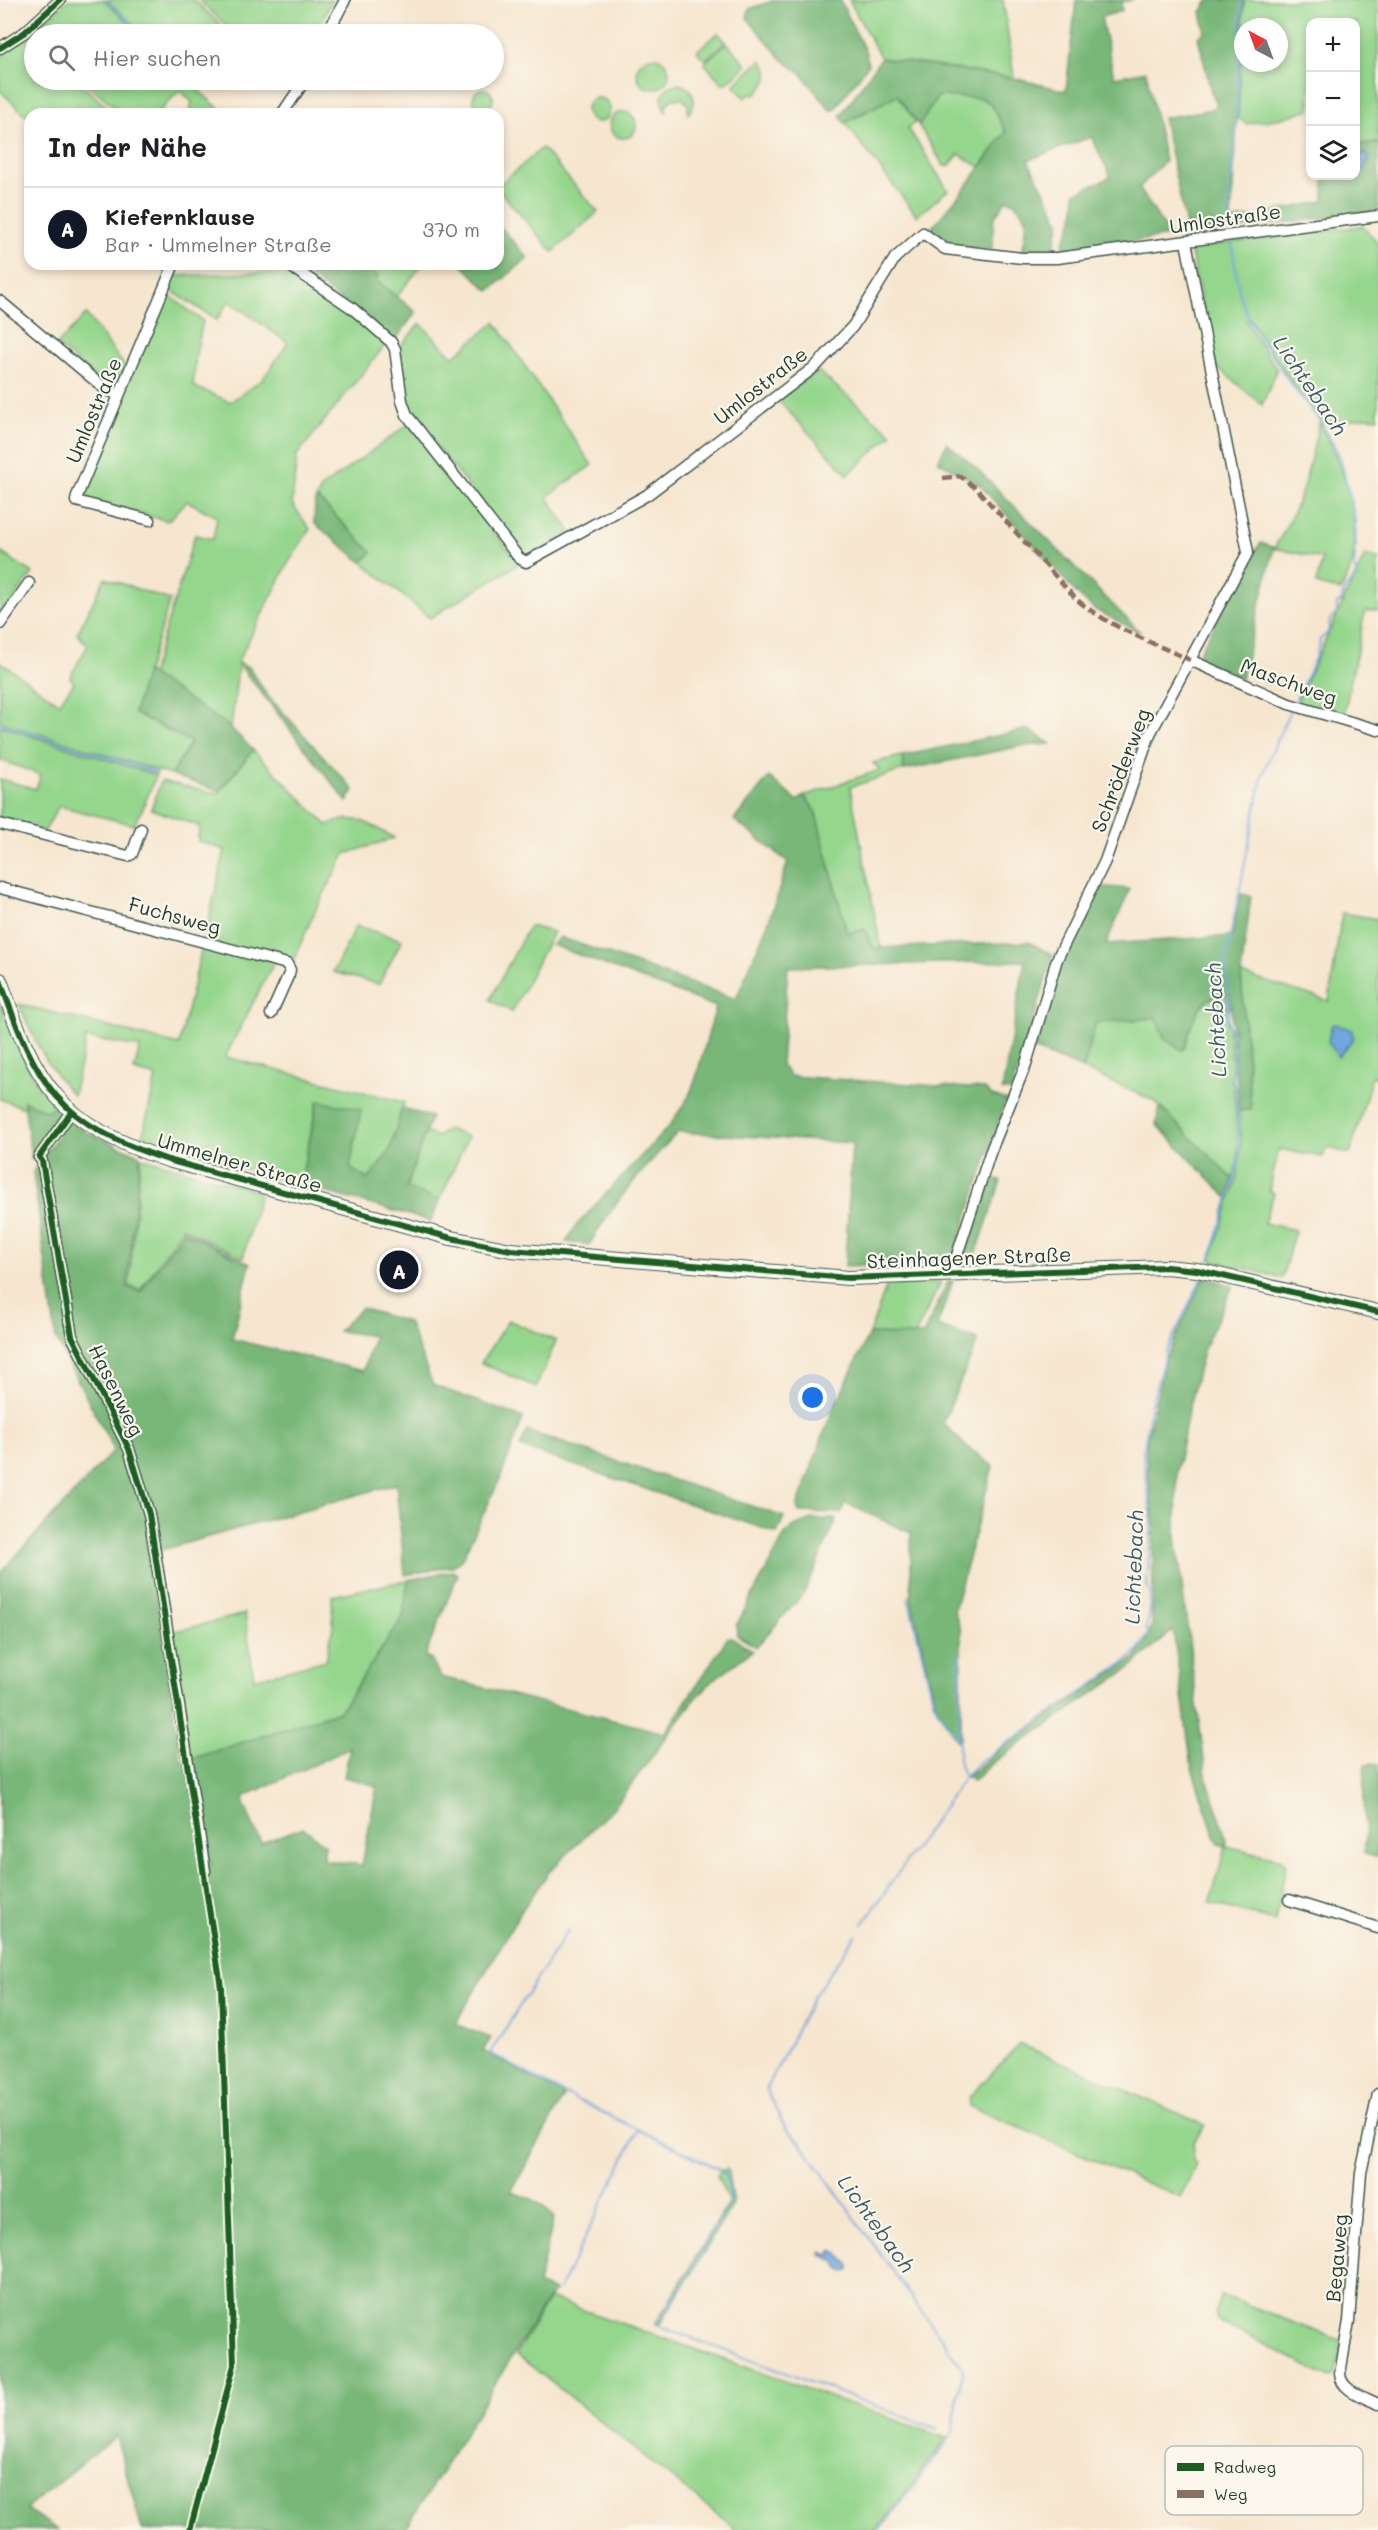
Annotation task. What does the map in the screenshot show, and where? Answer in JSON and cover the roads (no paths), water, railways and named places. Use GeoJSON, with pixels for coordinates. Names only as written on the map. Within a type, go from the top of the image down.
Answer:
{"type":"FeatureCollection","features":[{"type":"Feature","properties":{"kind":"main road","name":"Ummelner Straße"},"geometry":{"type":"LineString","coordinates":[[0,980],[35,1066],[58,1100],[71,1112],[109,1138],[168,1160],[451,1238],[511,1250],[557,1252]]}},
{"type":"Feature","properties":{"kind":"main road","name":"Steinhagener Straße"},"geometry":{"type":"LineString","coordinates":[[557,1252],[848,1278],[1120,1267],[1197,1269],[1378,1312]]}},
{"type":"Feature","properties":{"kind":"street"},"geometry":{"type":"LineString","coordinates":[[34,24],[60,0]]}},
{"type":"Feature","properties":{"kind":"street"},"geometry":{"type":"LineString","coordinates":[[332,24],[345,0]]}},
{"type":"Feature","properties":{"kind":"street"},"geometry":{"type":"LineString","coordinates":[[0,48],[24,33]]}},
{"type":"Feature","properties":{"kind":"street"},"geometry":{"type":"LineString","coordinates":[[286,108],[298,90]]}},
{"type":"Feature","properties":{"kind":"street","name":"Umlostraße"},"geometry":{"type":"LineString","coordinates":[[296,270],[352,308],[391,342],[395,349],[402,401],[407,415],[520,560],[526,562],[647,495],[816,366],[853,326],[895,258],[923,233],[945,249],[1022,258],[1057,258],[1378,216]]}},
{"type":"Feature","properties":{"kind":"street","name":"Schröderweg"},"geometry":{"type":"LineString","coordinates":[[951,1274],[990,1153],[1026,1064],[1057,959],[1105,861],[1150,734],[1248,552],[1186,242]]}},
{"type":"Feature","properties":{"kind":"street","name":"Umlostraße"},"geometry":{"type":"LineString","coordinates":[[150,520],[76,501],[171,270]]}},
{"type":"Feature","properties":{"kind":"street"},"geometry":{"type":"LineString","coordinates":[[0,302],[104,388],[118,395]]}},
{"type":"Feature","properties":{"kind":"street"},"geometry":{"type":"LineString","coordinates":[[0,624],[29,583]]}},
{"type":"Feature","properties":{"kind":"street","name":"Maschweg"},"geometry":{"type":"LineString","coordinates":[[1190,660],[1289,705],[1378,730]]}},
{"type":"Feature","properties":{"kind":"street"},"geometry":{"type":"LineString","coordinates":[[0,824],[128,856],[134,852],[141,829]]}},
{"type":"Feature","properties":{"kind":"street","name":"Fuchsweg"},"geometry":{"type":"LineString","coordinates":[[0,888],[287,964],[289,974],[271,1014]]}},
{"type":"Feature","properties":{"kind":"street","name":"Hasenweg"},"geometry":{"type":"LineString","coordinates":[[71,1112],[39,1157],[42,1161],[72,1336],[129,1449],[149,1514],[205,1871]]}},
{"type":"Feature","properties":{"kind":"street"},"geometry":{"type":"LineString","coordinates":[[1288,1900],[1378,1928]]}},
{"type":"Feature","properties":{"kind":"street","name":"Begaweg"},"geometry":{"type":"LineString","coordinates":[[1378,2094],[1361,2173],[1349,2321],[1340,2374],[1340,2381],[1345,2387],[1378,2404]]}},
{"type":"Feature","properties":{"kind":"water"},"geometry":{"type":"Polygon","coordinates":[[[1365,153],[1370,157],[1360,172],[1360,156],[1365,153]]]}},
{"type":"Feature","properties":{"kind":"water"},"geometry":{"type":"Polygon","coordinates":[[[1333,1024],[1351,1029],[1354,1038],[1338,1057],[1328,1041],[1333,1024]]]}},
{"type":"Feature","properties":{"kind":"water"},"geometry":{"type":"Polygon","coordinates":[[[833,2250],[850,2265],[850,2269],[846,2272],[839,2269],[835,2261],[821,2255],[822,2251],[828,2255],[833,2250]]]}},
{"type":"Feature","properties":{"kind":"waterway"},"geometry":{"type":"LineString","coordinates":[[106,0],[131,24]]}},
{"type":"Feature","properties":{"kind":"waterway","name":"Lichtebach"},"geometry":{"type":"LineString","coordinates":[[1236,117],[1242,0]]}},
{"type":"Feature","properties":{"kind":"waterway","name":"Lichtebach"},"geometry":{"type":"LineString","coordinates":[[1230,228],[1228,211],[1236,123]]}},
{"type":"Feature","properties":{"kind":"waterway","name":"Lichtebach"},"geometry":{"type":"LineString","coordinates":[[1232,244],[1240,297],[1250,322],[1293,387],[1321,422],[1340,457],[1355,520],[1356,547]]}},
{"type":"Feature","properties":{"kind":"waterway","name":"Lichtebach"},"geometry":{"type":"LineString","coordinates":[[1296,700],[1314,661],[1320,639],[1328,633],[1330,619],[1337,614],[1337,604],[1341,602],[1345,589],[1358,575],[1354,568],[1355,553]]}},
{"type":"Feature","properties":{"kind":"waterway","name":"Lichtebach"},"geometry":{"type":"LineString","coordinates":[[1210,1260],[1239,1164],[1237,1109],[1234,1084],[1231,1080],[1234,1071],[1231,1028],[1227,1024],[1229,1007],[1226,958],[1262,777],[1290,710]]}},
{"type":"Feature","properties":{"kind":"waterway"},"geometry":{"type":"LineString","coordinates":[[0,724],[157,773]]}},
{"type":"Feature","properties":{"kind":"waterway","name":"Lichtebach"},"geometry":{"type":"LineString","coordinates":[[963,1779],[978,1763],[1124,1663],[1139,1650],[1148,1634],[1146,1628],[1150,1614],[1150,1593],[1147,1586],[1152,1520],[1143,1454],[1151,1405],[1166,1351],[1203,1276]]}},
{"type":"Feature","properties":{"kind":"waterway"},"geometry":{"type":"LineString","coordinates":[[908,1597],[934,1703],[959,1744],[959,1765],[965,1777]]}},
{"type":"Feature","properties":{"kind":"waterway"},"geometry":{"type":"LineString","coordinates":[[959,1742],[960,1652]]}},
{"type":"Feature","properties":{"kind":"waterway","name":"Lichtebach"},"geometry":{"type":"LineString","coordinates":[[863,1924],[961,1782]]}},
{"type":"Feature","properties":{"kind":"waterway"},"geometry":{"type":"LineString","coordinates":[[568,1930],[490,2053],[569,2096],[719,2169],[725,2176],[730,2195],[729,2205],[658,2326],[938,2429]]}},
{"type":"Feature","properties":{"kind":"waterway","name":"Lichtebach"},"geometry":{"type":"LineString","coordinates":[[856,1935],[813,1997],[766,2090],[786,2129],[800,2142],[963,2369],[952,2432],[948,2441],[880,2530]]}},
{"type":"Feature","properties":{"kind":"waterway"},"geometry":{"type":"LineString","coordinates":[[559,2290],[638,2130]]}},
{"type":"Feature","properties":{"kind":"place","name":"Kiefernklause"},"geometry":{"type":"Point","coordinates":[399,1270]}}]}
